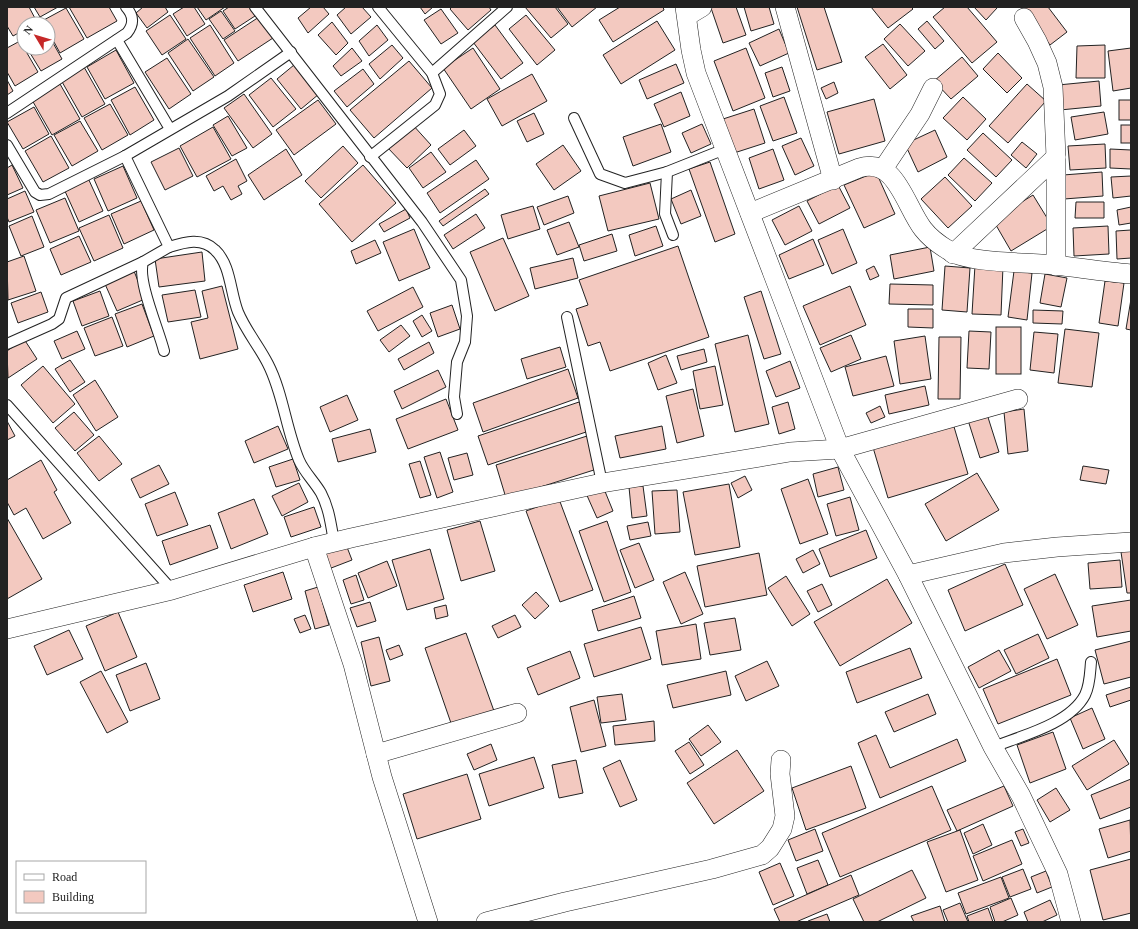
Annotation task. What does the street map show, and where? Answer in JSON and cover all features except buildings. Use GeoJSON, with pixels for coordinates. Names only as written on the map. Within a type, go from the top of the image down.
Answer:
{"type":"FeatureCollection","features":[{"type":"Feature","properties":{"kind":"street"},"geometry":{"type":"LineString","coordinates":[[785,7],[833,180]]}},
{"type":"Feature","properties":{"kind":"street"},"geometry":{"type":"LineString","coordinates":[[691,10],[691,50],[696,73],[840,449],[908,575],[993,747],[1021,796],[1058,874],[1071,922]]}},
{"type":"Feature","properties":{"kind":"street"},"geometry":{"type":"LineString","coordinates":[[1024,18],[1038,41],[1047,63],[1053,87],[1056,157],[1056,266]]}},
{"type":"Feature","properties":{"kind":"street"},"geometry":{"type":"LineString","coordinates":[[883,169],[920,114],[933,88]]}},
{"type":"Feature","properties":{"kind":"street"},"geometry":{"type":"LineString","coordinates":[[953,254],[1056,157]]}},
{"type":"Feature","properties":{"kind":"street"},"geometry":{"type":"LineString","coordinates":[[750,213],[869,165],[883,169],[891,176],[901,190],[922,229],[933,241],[953,254],[978,259],[1131,274]]}},
{"type":"Feature","properties":{"kind":"street"},"geometry":{"type":"LineString","coordinates":[[7,629],[172,590],[334,542],[602,483],[790,452],[840,449],[1018,399]]}},
{"type":"Feature","properties":{"kind":"street"},"geometry":{"type":"LineString","coordinates":[[908,575],[1004,553],[1057,547],[1131,542]]}},
{"type":"Feature","properties":{"kind":"street"},"geometry":{"type":"LineString","coordinates":[[314,547],[353,664],[376,754],[428,922]]}},
{"type":"Feature","properties":{"kind":"street"},"geometry":{"type":"LineString","coordinates":[[376,754],[517,713]]}},
{"type":"Feature","properties":{"kind":"street"},"geometry":{"type":"LineString","coordinates":[[486,922],[565,902],[712,869],[762,855],[770,848],[782,829],[785,816],[780,774],[781,760]]}},
{"type":"Feature","properties":{"kind":"lane"},"geometry":{"type":"LineString","coordinates":[[7,113],[127,34],[132,27],[133,19],[126,7]]}},
{"type":"Feature","properties":{"kind":"lane"},"geometry":{"type":"LineString","coordinates":[[256,7],[370,157],[422,222],[461,280],[467,316],[465,342],[457,369],[454,397],[457,414]]}},
{"type":"Feature","properties":{"kind":"lane"},"geometry":{"type":"LineString","coordinates":[[370,157],[438,100],[440,94],[439,88],[432,74],[378,7]]}},
{"type":"Feature","properties":{"kind":"lane"},"geometry":{"type":"LineString","coordinates":[[432,74],[507,7]]}},
{"type":"Feature","properties":{"kind":"lane"},"geometry":{"type":"LineString","coordinates":[[117,40],[170,129]]}},
{"type":"Feature","properties":{"kind":"lane"},"geometry":{"type":"LineString","coordinates":[[7,145],[35,192],[40,195],[49,194],[125,156],[228,96],[291,52]]}},
{"type":"Feature","properties":{"kind":"lane"},"geometry":{"type":"LineString","coordinates":[[574,118],[600,174],[625,183],[667,172],[725,149]]}},
{"type":"Feature","properties":{"kind":"lane"},"geometry":{"type":"LineString","coordinates":[[125,156],[169,247]]}},
{"type":"Feature","properties":{"kind":"lane"},"geometry":{"type":"LineString","coordinates":[[667,172],[665,214],[673,235]]}},
{"type":"Feature","properties":{"kind":"lane"},"geometry":{"type":"LineString","coordinates":[[7,344],[52,324],[59,319],[66,298],[143,262],[169,247],[191,241],[201,242],[214,248],[222,257],[227,270],[232,295],[242,322],[268,364],[296,452],[303,468],[328,507],[334,542]]}},
{"type":"Feature","properties":{"kind":"lane"},"geometry":{"type":"LineString","coordinates":[[143,262],[141,274],[164,351]]}},
{"type":"Feature","properties":{"kind":"lane"},"geometry":{"type":"LineString","coordinates":[[567,318],[602,483]]}},
{"type":"Feature","properties":{"kind":"lane"},"geometry":{"type":"LineString","coordinates":[[7,404],[172,590]]}},
{"type":"Feature","properties":{"kind":"lane"},"geometry":{"type":"LineString","coordinates":[[993,747],[1043,728],[1074,710],[1085,695],[1089,681],[1091,662]]}}]}
